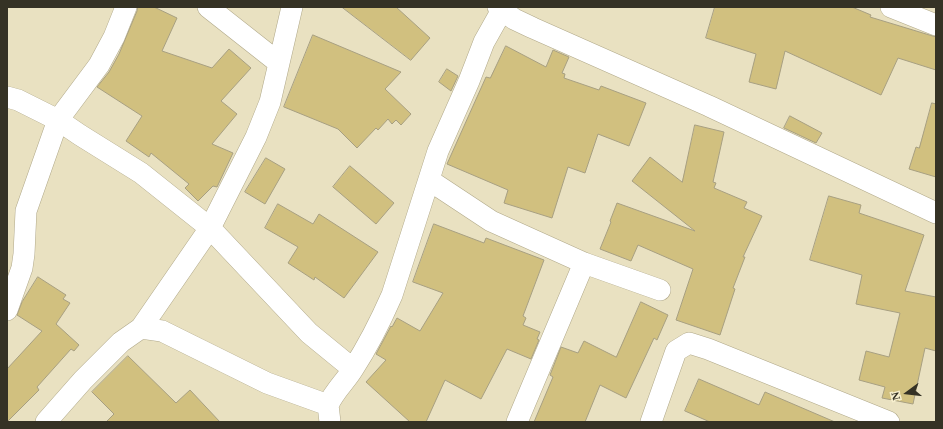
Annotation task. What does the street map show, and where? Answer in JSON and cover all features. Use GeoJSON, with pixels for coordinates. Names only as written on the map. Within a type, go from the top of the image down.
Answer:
{"type":"FeatureCollection","features":[{"type":"Feature","properties":{"kind":"street"},"geometry":{"type":"LineString","coordinates":[[7,310],[22,268],[26,211],[58,120],[99,65],[114,37],[126,7]]}},
{"type":"Feature","properties":{"kind":"street"},"geometry":{"type":"LineString","coordinates":[[208,7],[279,63]]}},
{"type":"Feature","properties":{"kind":"street"},"geometry":{"type":"LineString","coordinates":[[46,422],[83,380],[116,348],[142,328],[210,228],[256,137],[270,102],[292,7]]}},
{"type":"Feature","properties":{"kind":"street"},"geometry":{"type":"LineString","coordinates":[[891,7],[936,25]]}},
{"type":"Feature","properties":{"kind":"street"},"geometry":{"type":"LineString","coordinates":[[142,328],[162,331],[267,384],[329,413],[334,392],[353,369],[382,317],[392,294],[438,151],[469,81],[484,42],[500,9],[514,19],[533,28],[709,106],[936,213]]}},
{"type":"Feature","properties":{"kind":"street"},"geometry":{"type":"LineString","coordinates":[[7,97],[18,100],[58,120],[141,173],[210,228],[309,333],[353,369]]}},
{"type":"Feature","properties":{"kind":"street"},"geometry":{"type":"LineString","coordinates":[[429,180],[491,221],[584,263],[660,290]]}},
{"type":"Feature","properties":{"kind":"street"},"geometry":{"type":"LineString","coordinates":[[517,422],[584,263]]}},
{"type":"Feature","properties":{"kind":"street"},"geometry":{"type":"LineString","coordinates":[[651,422],[676,351],[689,343],[708,349],[889,422]]}},
{"type":"Feature","properties":{"kind":"building"},"geometry":{"type":"Polygon","coordinates":[[[138,7],[154,7],[177,18],[162,51],[212,68],[229,49],[251,68],[221,101],[237,114],[212,144],[233,153],[217,187],[213,186],[198,201],[185,188],[189,184],[151,153],[149,157],[126,141],[142,116],[97,87],[109,72],[119,54],[138,7]]]}},
{"type":"Feature","properties":{"kind":"building"},"geometry":{"type":"Polygon","coordinates":[[[342,7],[396,7],[430,38],[411,60],[342,7]]]}},
{"type":"Feature","properties":{"kind":"building"},"geometry":{"type":"Polygon","coordinates":[[[715,7],[852,7],[871,15],[870,17],[936,37],[936,70],[898,58],[881,95],[785,51],[776,89],[749,82],[756,54],[706,38],[715,7]]]}},
{"type":"Feature","properties":{"kind":"building"},"geometry":{"type":"Polygon","coordinates":[[[313,35],[401,72],[385,89],[411,114],[401,125],[396,120],[392,124],[388,119],[378,130],[376,128],[357,148],[338,129],[284,107],[313,35]]]}},
{"type":"Feature","properties":{"kind":"building"},"geometry":{"type":"Polygon","coordinates":[[[506,46],[546,67],[553,50],[569,57],[562,73],[565,74],[564,78],[599,90],[601,86],[646,103],[629,146],[598,134],[585,173],[568,167],[552,218],[504,203],[508,190],[447,164],[486,77],[490,78],[506,46]]]}},
{"type":"Feature","properties":{"kind":"building"},"geometry":{"type":"Polygon","coordinates":[[[447,69],[458,76],[451,91],[439,82],[447,69]]]}},
{"type":"Feature","properties":{"kind":"building"},"geometry":{"type":"Polygon","coordinates":[[[932,103],[936,104],[936,177],[909,169],[916,147],[919,148],[932,103]]]}},
{"type":"Feature","properties":{"kind":"building"},"geometry":{"type":"Polygon","coordinates":[[[790,116],[822,133],[816,143],[784,128],[790,116]]]}},
{"type":"Feature","properties":{"kind":"building"},"geometry":{"type":"Polygon","coordinates":[[[695,125],[724,132],[713,182],[716,183],[714,188],[747,202],[744,208],[762,216],[743,257],[745,257],[733,288],[735,289],[720,335],[676,320],[693,269],[638,245],[631,261],[600,249],[617,203],[695,231],[632,181],[650,157],[682,182],[695,125]]]}},
{"type":"Feature","properties":{"kind":"building"},"geometry":{"type":"Polygon","coordinates":[[[266,158],[285,169],[265,204],[245,192],[266,158]]]}},
{"type":"Feature","properties":{"kind":"building"},"geometry":{"type":"Polygon","coordinates":[[[350,166],[394,203],[376,224],[333,187],[350,166]]]}},
{"type":"Feature","properties":{"kind":"building"},"geometry":{"type":"Polygon","coordinates":[[[829,196],[861,205],[859,213],[924,235],[905,291],[936,297],[936,351],[925,348],[913,404],[882,398],[885,387],[859,380],[866,351],[889,357],[900,313],[856,304],[862,275],[810,260],[829,196]]]}},
{"type":"Feature","properties":{"kind":"building"},"geometry":{"type":"Polygon","coordinates":[[[278,204],[313,224],[319,214],[378,252],[344,298],[315,277],[314,280],[288,263],[298,247],[265,228],[278,204]]]}},
{"type":"Feature","properties":{"kind":"building"},"geometry":{"type":"Polygon","coordinates":[[[434,224],[484,243],[486,238],[544,260],[523,316],[526,318],[523,325],[540,332],[537,339],[539,340],[531,359],[507,349],[481,399],[445,380],[426,422],[410,422],[366,382],[386,360],[376,354],[397,318],[420,331],[443,293],[413,282],[434,224]]]}},
{"type":"Feature","properties":{"kind":"building"},"geometry":{"type":"Polygon","coordinates":[[[38,277],[66,295],[63,299],[70,303],[56,324],[79,345],[74,351],[71,349],[37,387],[39,390],[7,422],[7,369],[42,331],[17,315],[22,302],[38,277]]]}},
{"type":"Feature","properties":{"kind":"building"},"geometry":{"type":"Polygon","coordinates":[[[641,302],[668,315],[657,340],[654,338],[626,398],[600,385],[585,422],[534,422],[553,377],[550,375],[561,347],[578,353],[584,341],[616,357],[641,302]]]}},
{"type":"Feature","properties":{"kind":"building"},"geometry":{"type":"Polygon","coordinates":[[[128,356],[176,403],[190,390],[220,422],[106,422],[114,414],[92,392],[128,356]]]}},
{"type":"Feature","properties":{"kind":"building"},"geometry":{"type":"Polygon","coordinates":[[[699,379],[759,405],[765,392],[835,422],[710,422],[685,411],[699,379]]]}}]}
